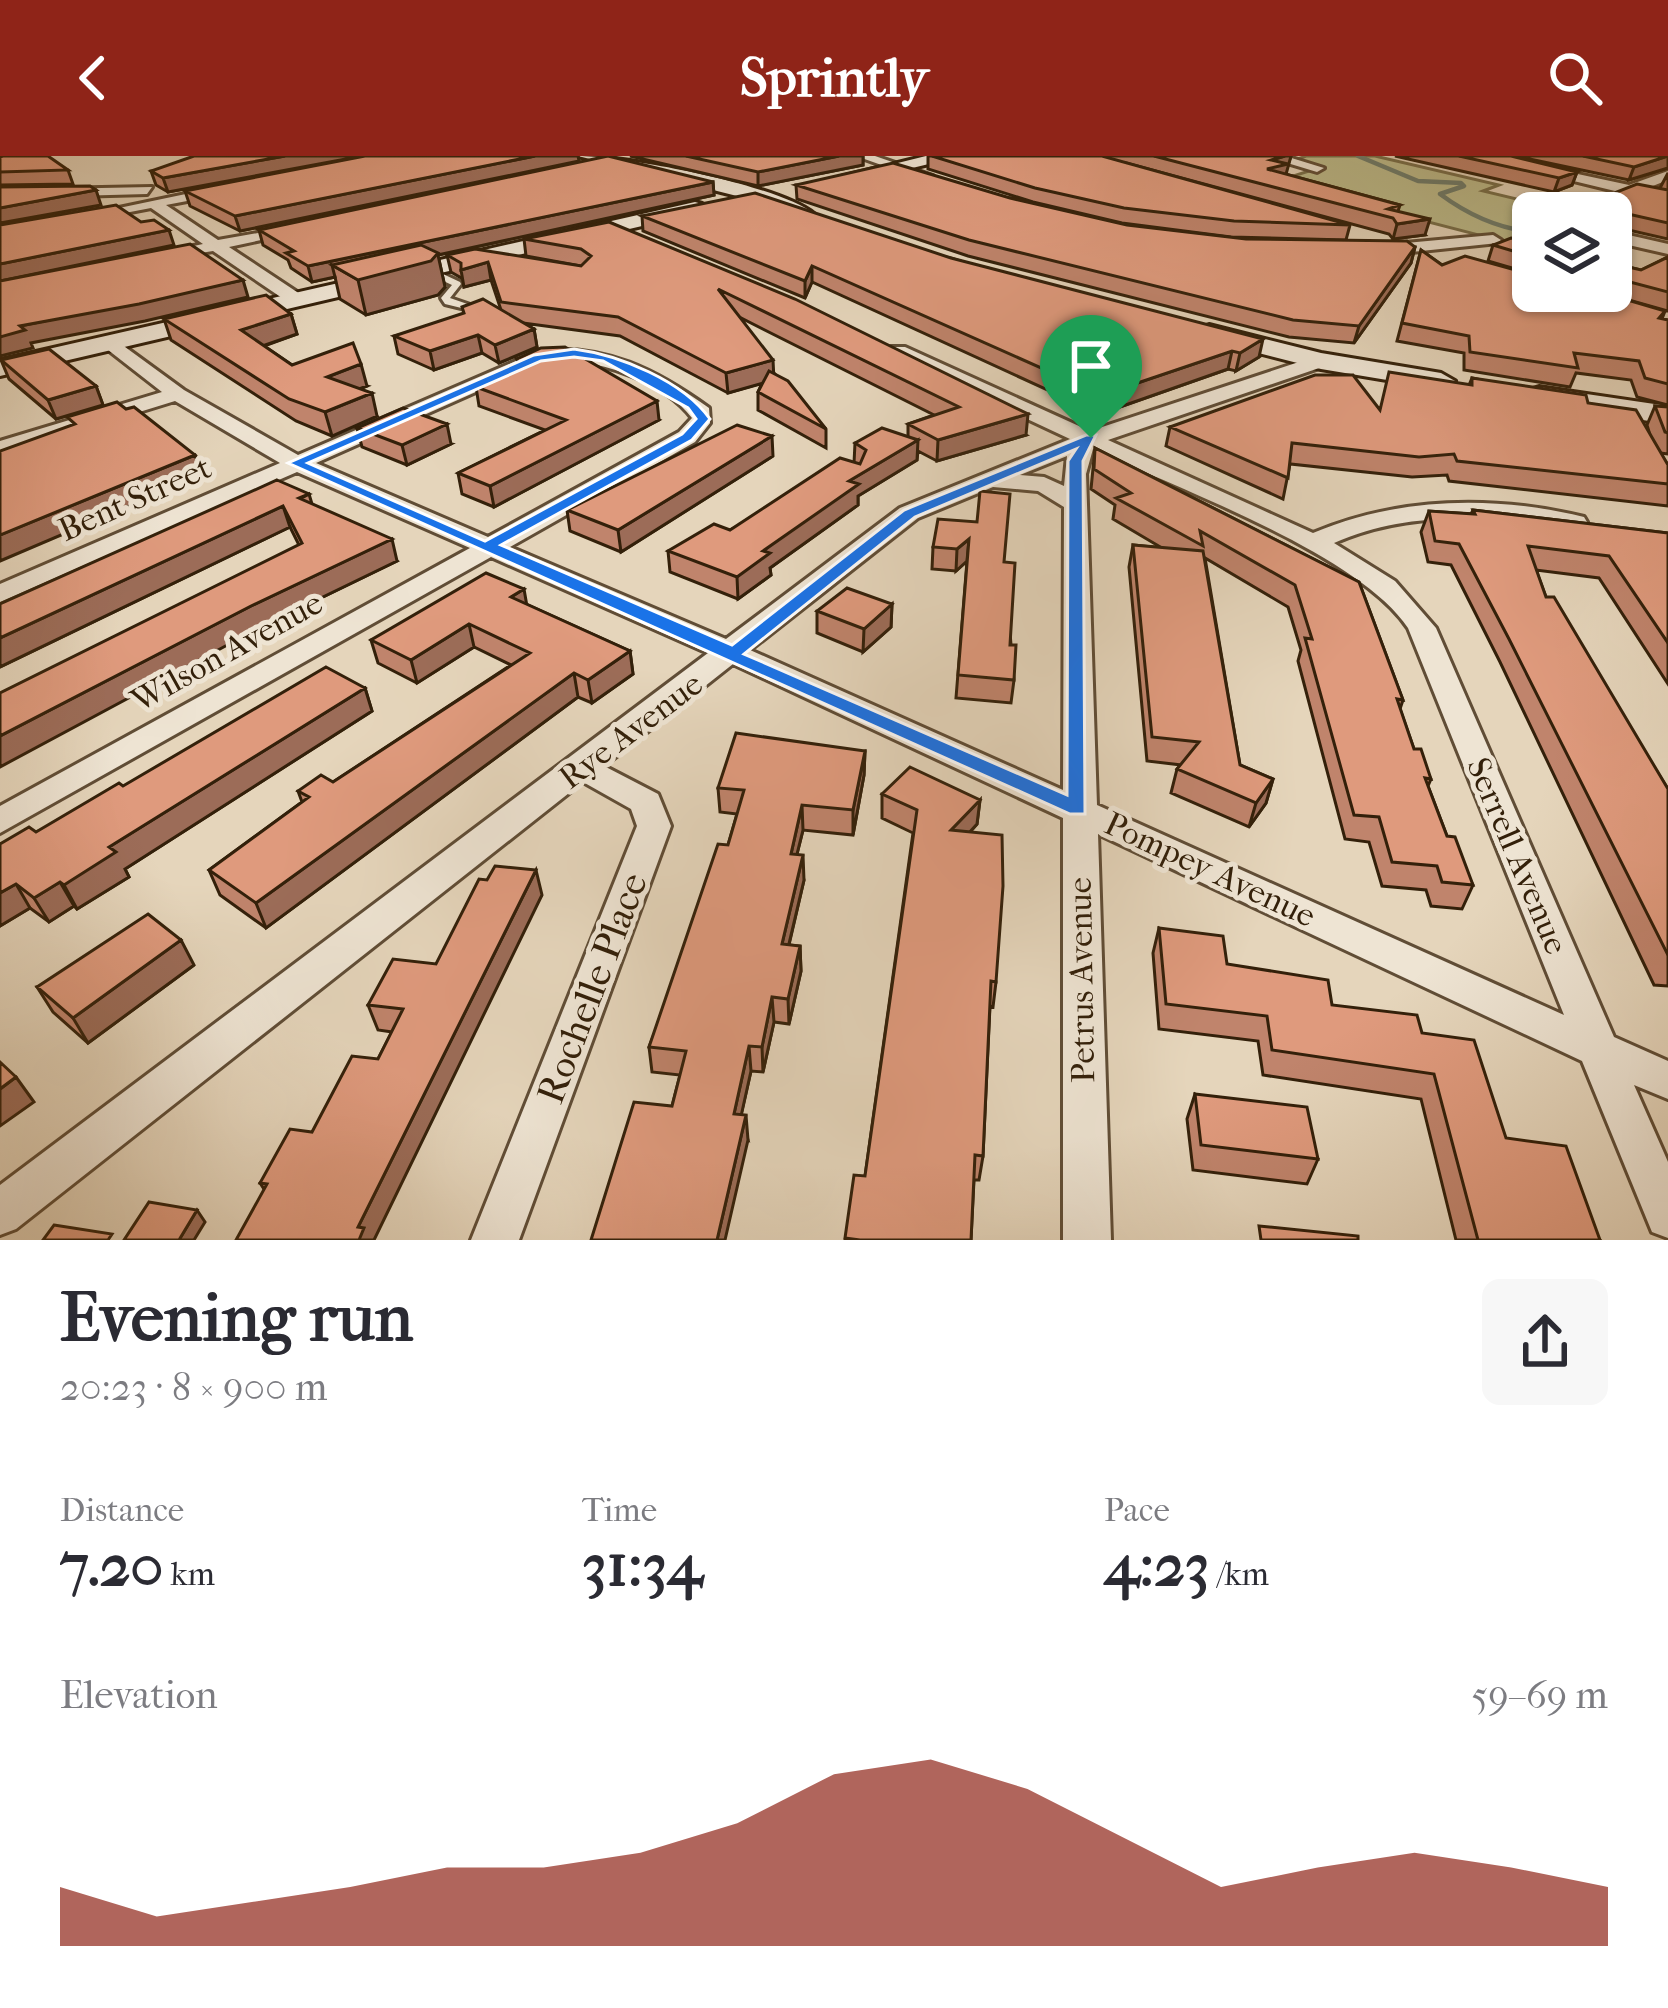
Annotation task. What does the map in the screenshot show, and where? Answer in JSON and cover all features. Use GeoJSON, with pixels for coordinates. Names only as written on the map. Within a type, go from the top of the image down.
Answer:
{"type":"FeatureCollection","features":[{"type":"Feature","properties":{"kind":"street"},"geometry":{"type":"LineString","coordinates":[[862,156],[934,179]]}},
{"type":"Feature","properties":{"kind":"street"},"geometry":{"type":"LineString","coordinates":[[835,180],[953,156]]}},
{"type":"Feature","properties":{"kind":"street"},"geometry":{"type":"LineString","coordinates":[[1270,156],[1317,168]]}},
{"type":"Feature","properties":{"kind":"street"},"geometry":{"type":"LineString","coordinates":[[1476,156],[1668,198]]}},
{"type":"Feature","properties":{"kind":"street"},"geometry":{"type":"LineString","coordinates":[[580,163],[615,162],[756,196],[839,226]]}},
{"type":"Feature","properties":{"kind":"street"},"geometry":{"type":"LineString","coordinates":[[1626,192],[1668,175]]}},
{"type":"Feature","properties":{"kind":"street"},"geometry":{"type":"LineString","coordinates":[[0,194],[239,188],[66,220]]}},
{"type":"Feature","properties":{"kind":"street"},"geometry":{"type":"LineString","coordinates":[[0,368],[422,267],[792,189]]}},
{"type":"Feature","properties":{"kind":"street"},"geometry":{"type":"LineString","coordinates":[[154,204],[294,298]]}},
{"type":"Feature","properties":{"kind":"street"},"geometry":{"type":"LineString","coordinates":[[149,259],[323,223]]}},
{"type":"Feature","properties":{"kind":"street"},"geometry":{"type":"LineString","coordinates":[[606,226],[645,242]]}},
{"type":"Feature","properties":{"kind":"street"},"geometry":{"type":"LineString","coordinates":[[1411,249],[1492,240]]}},
{"type":"Feature","properties":{"kind":"street"},"geometry":{"type":"LineString","coordinates":[[1632,241],[1668,249]]}},
{"type":"Feature","properties":{"kind":"street"},"geometry":{"type":"LineString","coordinates":[[1361,244],[1411,249],[1451,260]]}},
{"type":"Feature","properties":{"kind":"street"},"geometry":{"type":"LineString","coordinates":[[471,256],[523,266]]}},
{"type":"Feature","properties":{"kind":"street"},"geometry":{"type":"LineString","coordinates":[[1193,329],[1321,361],[1461,384]]}},
{"type":"Feature","properties":{"kind":"street","name":"Pompey Avenue"},"geometry":{"type":"LineString","coordinates":[[110,342],[177,394],[296,463],[734,653],[1668,1081]]}},
{"type":"Feature","properties":{"kind":"street","name":"Serrell Avenue"},"geometry":{"type":"LineString","coordinates":[[878,342],[1312,542],[1388,586],[1422,628],[1668,1216]]}},
{"type":"Feature","properties":{"kind":"street","name":"Bent Street"},"geometry":{"type":"LineString","coordinates":[[0,594],[551,355],[607,357],[702,412],[703,419],[687,437],[489,546]]}},
{"type":"Feature","properties":{"kind":"street","name":"Rye Avenue"},"geometry":{"type":"LineString","coordinates":[[0,1214],[734,653],[909,513],[1091,438],[1321,361]]}},
{"type":"Feature","properties":{"kind":"street"},"geometry":{"type":"LineString","coordinates":[[1507,391],[1668,415]]}},
{"type":"Feature","properties":{"kind":"street"},"geometry":{"type":"LineString","coordinates":[[0,448],[177,394]]}},
{"type":"Feature","properties":{"kind":"street","name":"Petrus Avenue"},"geometry":{"type":"LineString","coordinates":[[1087,1240],[1076,461],[1091,438]]}},
{"type":"Feature","properties":{"kind":"street"},"geometry":{"type":"LineString","coordinates":[[980,483],[1035,482],[1076,503]]}},
{"type":"Feature","properties":{"kind":"street"},"geometry":{"type":"LineString","coordinates":[[1312,542],[1381,515],[1429,506],[1602,525]]}},
{"type":"Feature","properties":{"kind":"street","name":"Wilson Avenue"},"geometry":{"type":"LineString","coordinates":[[0,821],[489,546]]}},
{"type":"Feature","properties":{"kind":"street","name":"Rochelle Place"},"geometry":{"type":"LineString","coordinates":[[495,1240],[654,826],[646,802],[582,768]]}},
{"type":"Feature","properties":{"kind":"lane"},"geometry":{"type":"LineString","coordinates":[[422,267],[458,284],[445,298],[448,302],[479,311]]}},
{"type":"Feature","properties":{"kind":"shaded area"},"geometry":{"type":"Polygon","coordinates":[[[1375,156],[1499,185],[1483,191],[1512,198],[1512,244],[1274,182],[1322,167],[1298,159],[1375,156]]]}},
{"type":"Feature","properties":{"kind":"building"},"geometry":{"type":"Polygon","coordinates":[[[3,156],[48,156],[68,170],[0,172],[3,156]]]}},
{"type":"Feature","properties":{"kind":"building"},"geometry":{"type":"Polygon","coordinates":[[[194,156],[285,156],[163,178],[151,171],[194,156]]]}},
{"type":"Feature","properties":{"kind":"building"},"geometry":{"type":"Polygon","coordinates":[[[365,156],[535,156],[235,216],[185,191],[365,156]]]}},
{"type":"Feature","properties":{"kind":"building"},"geometry":{"type":"Polygon","coordinates":[[[608,156],[713,182],[308,266],[286,253],[294,251],[259,230],[608,156]]]}},
{"type":"Feature","properties":{"kind":"building"},"geometry":{"type":"Polygon","coordinates":[[[686,156],[839,156],[758,172],[686,156]]]}},
{"type":"Feature","properties":{"kind":"building"},"geometry":{"type":"Polygon","coordinates":[[[932,156],[1102,156],[1350,225],[1234,221],[1124,208],[1035,188],[932,156]]]}},
{"type":"Feature","properties":{"kind":"building"},"geometry":{"type":"Polygon","coordinates":[[[1154,156],[1285,156],[1271,160],[1288,164],[1267,169],[1400,205],[1388,209],[1430,219],[1397,224],[1393,218],[1154,156]]]}},
{"type":"Feature","properties":{"kind":"building"},"geometry":{"type":"Polygon","coordinates":[[[1459,156],[1511,156],[1577,172],[1559,178],[1459,156]]]}},
{"type":"Feature","properties":{"kind":"building"},"geometry":{"type":"Polygon","coordinates":[[[1583,156],[1668,156],[1634,167],[1583,156]]]}},
{"type":"Feature","properties":{"kind":"building"},"geometry":{"type":"Polygon","coordinates":[[[893,163],[1010,198],[1127,225],[1246,239],[1407,241],[1415,247],[1359,326],[1293,320],[969,240],[796,185],[893,163]]]}},
{"type":"Feature","properties":{"kind":"building"},"geometry":{"type":"Polygon","coordinates":[[[1637,184],[1668,190],[1668,223],[1632,215],[1632,192],[1617,192],[1637,184]]]}},
{"type":"Feature","properties":{"kind":"building"},"geometry":{"type":"Polygon","coordinates":[[[90,186],[96,190],[0,208],[0,187],[90,186]]]}},
{"type":"Feature","properties":{"kind":"building"},"geometry":{"type":"Polygon","coordinates":[[[755,193],[951,258],[1263,339],[1240,353],[1232,351],[1102,395],[812,266],[805,281],[642,216],[755,193]]]}},
{"type":"Feature","properties":{"kind":"building"},"geometry":{"type":"Polygon","coordinates":[[[116,205],[141,222],[154,220],[169,230],[0,264],[0,225],[116,205]]]}},
{"type":"Feature","properties":{"kind":"building"},"geometry":{"type":"Polygon","coordinates":[[[609,222],[795,299],[1028,414],[938,440],[908,424],[959,407],[718,289],[773,360],[726,373],[618,317],[501,302],[488,262],[461,270],[461,263],[447,255],[475,249],[581,266],[591,256],[581,249],[524,239],[609,222]]]}},
{"type":"Feature","properties":{"kind":"building"},"geometry":{"type":"Polygon","coordinates":[[[1511,238],[1512,238],[1512,251],[1493,245],[1511,238]]]}},
{"type":"Feature","properties":{"kind":"building"},"geometry":{"type":"Polygon","coordinates":[[[190,244],[243,280],[20,326],[25,330],[0,337],[0,281],[190,244]]]}},
{"type":"Feature","properties":{"kind":"building"},"geometry":{"type":"Polygon","coordinates":[[[421,245],[438,253],[431,261],[358,280],[332,265],[421,245]]]}},
{"type":"Feature","properties":{"kind":"building"},"geometry":{"type":"Polygon","coordinates":[[[1421,250],[1442,265],[1465,256],[1512,269],[1512,312],[1632,312],[1632,301],[1665,311],[1659,318],[1668,320],[1668,384],[1645,378],[1639,361],[1574,353],[1578,368],[1470,352],[1469,336],[1402,323],[1421,250]]]}},
{"type":"Feature","properties":{"kind":"building"},"geometry":{"type":"Polygon","coordinates":[[[1668,257],[1668,292],[1632,283],[1632,268],[1641,270],[1668,257]]]}},
{"type":"Feature","properties":{"kind":"building"},"geometry":{"type":"Polygon","coordinates":[[[266,295],[291,314],[241,330],[292,365],[353,343],[361,364],[327,377],[372,393],[325,412],[289,399],[164,319],[266,295]]]}},
{"type":"Feature","properties":{"kind":"building"},"geometry":{"type":"Polygon","coordinates":[[[483,299],[534,329],[495,345],[478,335],[430,351],[394,336],[464,313],[462,307],[483,299]]]}},
{"type":"Feature","properties":{"kind":"building"},"geometry":{"type":"Polygon","coordinates":[[[565,347],[657,401],[490,486],[458,473],[566,420],[476,387],[526,364],[517,359],[541,348],[565,347]]]}},
{"type":"Feature","properties":{"kind":"building"},"geometry":{"type":"Polygon","coordinates":[[[49,349],[96,386],[48,400],[1,360],[49,349]]]}},
{"type":"Feature","properties":{"kind":"building"},"geometry":{"type":"Polygon","coordinates":[[[769,371],[788,381],[826,429],[758,392],[769,371]]]}},
{"type":"Feature","properties":{"kind":"building"},"geometry":{"type":"Polygon","coordinates":[[[1389,372],[1472,385],[1472,378],[1586,395],[1588,403],[1636,410],[1668,465],[1668,484],[1457,461],[1454,454],[1419,457],[1292,443],[1288,478],[1170,427],[1315,375],[1353,375],[1380,410],[1389,372]]]}},
{"type":"Feature","properties":{"kind":"building"},"geometry":{"type":"Polygon","coordinates":[[[117,402],[126,409],[134,407],[195,455],[0,535],[0,451],[75,424],[67,417],[117,402]]]}},
{"type":"Feature","properties":{"kind":"building"},"geometry":{"type":"Polygon","coordinates":[[[1655,406],[1668,407],[1668,433],[1665,432],[1655,406]]]}},
{"type":"Feature","properties":{"kind":"building"},"geometry":{"type":"Polygon","coordinates":[[[403,408],[447,424],[402,445],[357,428],[403,408]]]}},
{"type":"Feature","properties":{"kind":"building"},"geometry":{"type":"Polygon","coordinates":[[[737,425],[772,436],[618,530],[567,510],[737,425]]]}},
{"type":"Feature","properties":{"kind":"building"},"geometry":{"type":"Polygon","coordinates":[[[882,428],[918,440],[849,481],[859,484],[763,551],[770,553],[737,577],[668,551],[714,524],[730,530],[840,458],[860,464],[866,450],[855,443],[882,428]]]}},
{"type":"Feature","properties":{"kind":"building"},"geometry":{"type":"Polygon","coordinates":[[[1095,448],[1359,582],[1403,700],[1397,699],[1414,749],[1421,749],[1431,779],[1425,778],[1447,836],[1455,837],[1473,885],[1442,882],[1437,866],[1392,862],[1379,817],[1354,815],[1295,585],[1200,531],[1203,546],[1116,498],[1131,493],[1094,469],[1095,448]]]}},
{"type":"Feature","properties":{"kind":"building"},"geometry":{"type":"Polygon","coordinates":[[[277,480],[309,494],[299,498],[392,539],[0,736],[0,693],[302,543],[283,506],[0,638],[0,604],[277,480]]]}},
{"type":"Feature","properties":{"kind":"building"},"geometry":{"type":"Polygon","coordinates":[[[980,491],[1010,494],[1004,562],[1015,563],[1010,645],[1016,645],[1014,680],[958,675],[969,539],[957,549],[933,547],[938,519],[977,522],[980,491]]]}},
{"type":"Feature","properties":{"kind":"building"},"geometry":{"type":"Polygon","coordinates":[[[1473,510],[1668,533],[1668,643],[1609,556],[1528,546],[1546,597],[1554,597],[1668,789],[1668,955],[1459,544],[1435,541],[1429,511],[1475,514],[1473,510]]]}},
{"type":"Feature","properties":{"kind":"building"},"geometry":{"type":"Polygon","coordinates":[[[1133,545],[1203,551],[1240,765],[1273,779],[1256,803],[1177,769],[1199,742],[1152,737],[1133,545]]]}},
{"type":"Feature","properties":{"kind":"building"},"geometry":{"type":"Polygon","coordinates":[[[486,573],[524,589],[511,597],[630,651],[588,680],[574,673],[256,903],[209,870],[309,797],[298,791],[321,775],[333,782],[530,653],[469,624],[411,660],[371,640],[486,573]]]}},
{"type":"Feature","properties":{"kind":"building"},"geometry":{"type":"Polygon","coordinates":[[[847,588],[892,604],[864,629],[817,611],[847,588]]]}},
{"type":"Feature","properties":{"kind":"building"},"geometry":{"type":"Polygon","coordinates":[[[326,667],[365,688],[109,847],[116,852],[64,885],[60,882],[34,898],[16,884],[0,893],[0,844],[29,827],[36,832],[119,783],[123,786],[326,667]]]}},
{"type":"Feature","properties":{"kind":"building"},"geometry":{"type":"Polygon","coordinates":[[[736,733],[865,751],[853,810],[802,805],[791,854],[803,855],[782,944],[800,946],[788,999],[772,997],[762,1047],[749,1046],[734,1114],[746,1115],[717,1240],[591,1240],[634,1102],[672,1106],[686,1051],[649,1047],[718,844],[728,845],[744,790],[718,788],[736,733]]]}},
{"type":"Feature","properties":{"kind":"building"},"geometry":{"type":"Polygon","coordinates":[[[910,767],[980,800],[951,830],[1002,835],[1003,886],[996,982],[991,981],[983,1156],[975,1155],[971,1240],[845,1238],[854,1175],[865,1176],[917,810],[882,794],[910,767]]]}},
{"type":"Feature","properties":{"kind":"building"},"geometry":{"type":"Polygon","coordinates":[[[495,866],[536,870],[358,1227],[364,1228],[359,1240],[236,1240],[290,1129],[312,1132],[352,1056],[378,1059],[403,1009],[368,1005],[393,959],[436,964],[479,879],[487,880],[495,866]]]}},
{"type":"Feature","properties":{"kind":"building"},"geometry":{"type":"Polygon","coordinates":[[[148,914],[181,940],[73,1018],[37,987],[148,914]]]}},
{"type":"Feature","properties":{"kind":"building"},"geometry":{"type":"Polygon","coordinates":[[[1159,928],[1223,936],[1227,964],[1328,980],[1332,1005],[1417,1015],[1422,1033],[1474,1040],[1506,1138],[1566,1146],[1600,1240],[1478,1240],[1434,1074],[1272,1050],[1267,1016],[1166,1004],[1159,928]]]}},
{"type":"Feature","properties":{"kind":"building"},"geometry":{"type":"Polygon","coordinates":[[[0,1062],[16,1077],[0,1089],[0,1062]]]}},
{"type":"Feature","properties":{"kind":"building"},"geometry":{"type":"Polygon","coordinates":[[[1195,1094],[1307,1107],[1318,1159],[1201,1145],[1195,1094]]]}},
{"type":"Feature","properties":{"kind":"building"},"geometry":{"type":"Polygon","coordinates":[[[149,1202],[197,1210],[179,1240],[124,1240],[149,1202]]]}},
{"type":"Feature","properties":{"kind":"building"},"geometry":{"type":"Polygon","coordinates":[[[54,1225],[112,1234],[108,1240],[43,1240],[54,1225]]]}},
{"type":"Feature","properties":{"kind":"building"},"geometry":{"type":"Polygon","coordinates":[[[1259,1226],[1358,1236],[1358,1240],[1261,1240],[1259,1226]]]}},
{"type":"Feature","properties":{"kind":"waterway"},"geometry":{"type":"LineString","coordinates":[[1358,156],[1418,181],[1461,183],[1464,186],[1440,194],[1512,229]]}},
{"type":"Feature","properties":{"kind":"route"},"geometry":{"type":"LineString","coordinates":[[574,353],[607,357],[702,412],[697,429],[489,546],[734,653],[909,513],[1091,438],[1076,461],[1078,809],[296,463],[539,357],[574,353]]}}]}
